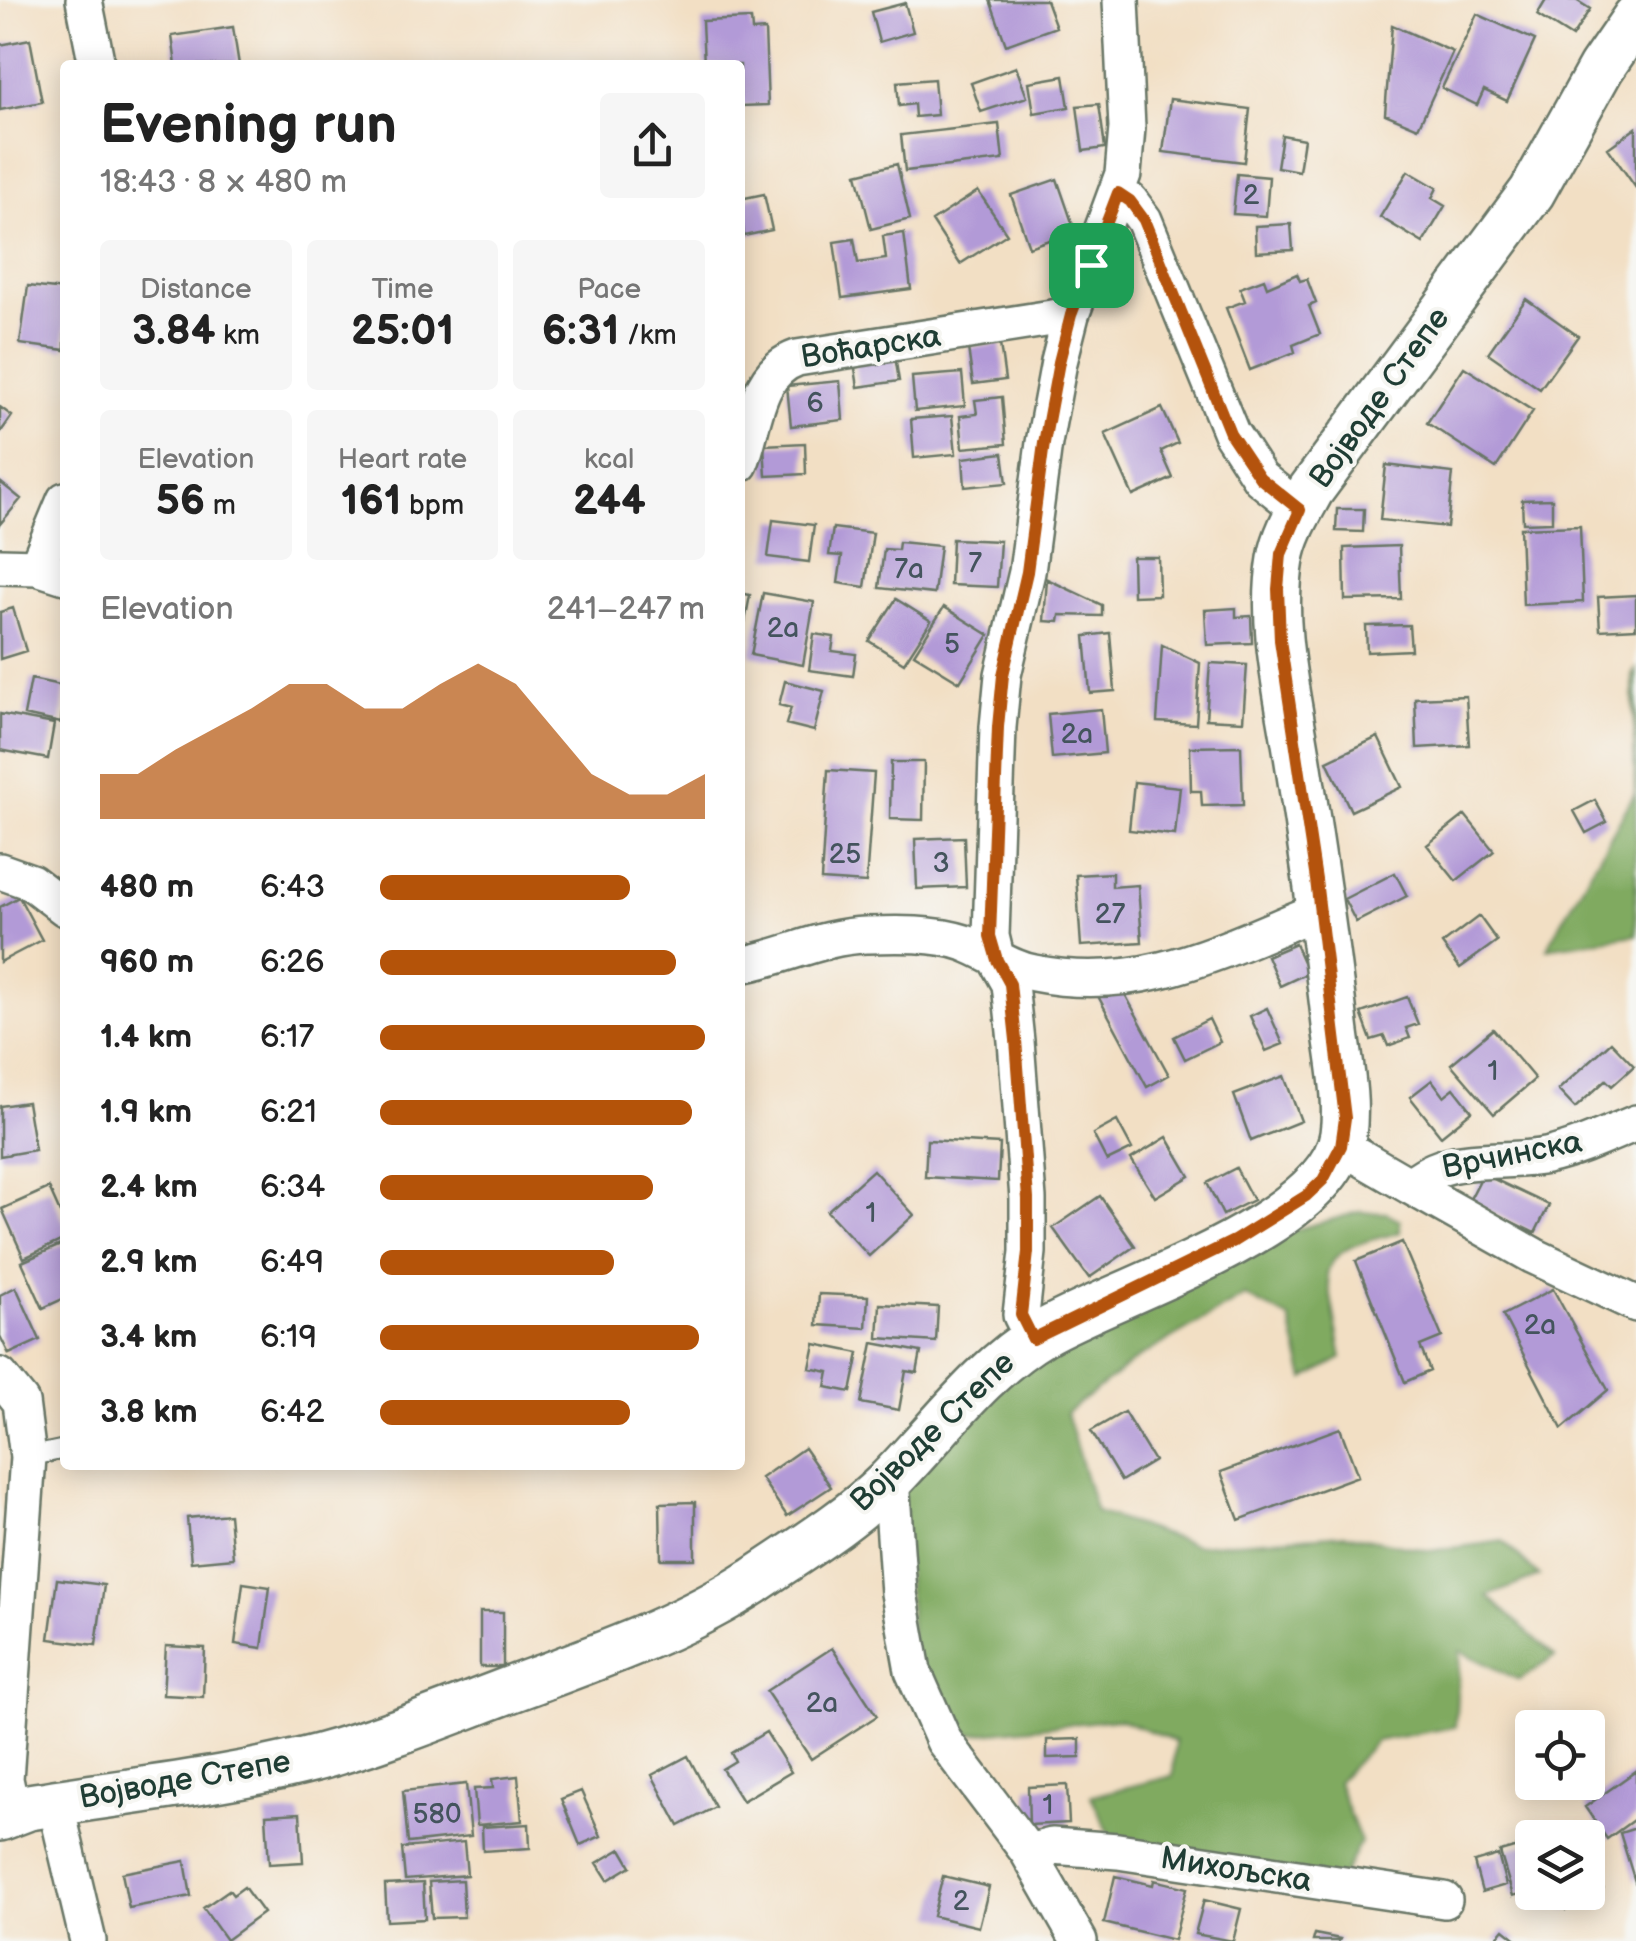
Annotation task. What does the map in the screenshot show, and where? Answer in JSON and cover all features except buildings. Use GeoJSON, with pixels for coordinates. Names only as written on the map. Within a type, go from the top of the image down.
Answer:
{"type":"FeatureCollection","features":[{"type":"Feature","properties":{"kind":"street"},"geometry":{"type":"LineString","coordinates":[[84,0],[96,60]]}},
{"type":"Feature","properties":{"kind":"street"},"geometry":{"type":"LineString","coordinates":[[1033,1339],[1021,1315],[1028,1252],[1024,1124],[1010,984],[990,936],[1003,675],[1027,572],[1051,401],[1071,315],[1118,193],[1126,154],[1121,0]]}},
{"type":"Feature","properties":{"kind":"street","name":"Војводе Степе"},"geometry":{"type":"LineString","coordinates":[[22,1811],[321,1756],[614,1651],[686,1620],[751,1583],[856,1508],[890,1479],[1003,1362],[1033,1339],[1173,1273],[1276,1216],[1323,1180],[1341,1146],[1344,1100],[1280,640],[1281,554],[1300,510],[1532,192],[1601,68],[1636,17]]}},
{"type":"Feature","properties":{"kind":"street"},"geometry":{"type":"LineString","coordinates":[[1118,193],[1130,201],[1144,220],[1230,433],[1260,478],[1300,510]]}},
{"type":"Feature","properties":{"kind":"street","name":"Воћарска"},"geometry":{"type":"LineString","coordinates":[[745,447],[762,391],[781,363],[1071,315]]}},
{"type":"Feature","properties":{"kind":"street"},"geometry":{"type":"LineString","coordinates":[[0,566],[51,572],[60,526]]}},
{"type":"Feature","properties":{"kind":"street"},"geometry":{"type":"LineString","coordinates":[[0,871],[30,882],[60,904]]}},
{"type":"Feature","properties":{"kind":"street"},"geometry":{"type":"LineString","coordinates":[[745,964],[828,940],[870,935],[945,938],[984,951],[1020,970],[1104,979],[1155,974],[1320,910]]}},
{"type":"Feature","properties":{"kind":"street","name":"Врчинска"},"geometry":{"type":"LineString","coordinates":[[1341,1146],[1410,1186],[1442,1165],[1546,1156],[1636,1123]]}},
{"type":"Feature","properties":{"kind":"street"},"geometry":{"type":"LineString","coordinates":[[1410,1186],[1534,1256],[1636,1304]]}},
{"type":"Feature","properties":{"kind":"street"},"geometry":{"type":"LineString","coordinates":[[0,1376],[22,1402],[28,1457],[5,1779],[88,1941]]}},
{"type":"Feature","properties":{"kind":"street"},"geometry":{"type":"LineString","coordinates":[[890,1479],[900,1593],[913,1671],[944,1741],[1028,1852],[1079,1941]]}},
{"type":"Feature","properties":{"kind":"street","name":"Михољска"},"geometry":{"type":"LineString","coordinates":[[1028,1852],[1052,1846],[1118,1851],[1444,1900]]}},
{"type":"Feature","properties":{"kind":"lane"},"geometry":{"type":"LineString","coordinates":[[28,1457],[60,1449]]}},
{"type":"Feature","properties":{"kind":"green space"},"geometry":{"type":"Polygon","coordinates":[[[1636,670],[1636,935],[1547,948],[1635,793],[1636,670]]]}},
{"type":"Feature","properties":{"kind":"green space"},"geometry":{"type":"Polygon","coordinates":[[[1359,1212],[1387,1213],[1400,1220],[1400,1232],[1346,1249],[1331,1264],[1327,1274],[1342,1358],[1305,1379],[1290,1319],[1245,1296],[1138,1358],[1066,1413],[1096,1512],[1196,1545],[1345,1534],[1431,1551],[1503,1541],[1539,1576],[1488,1596],[1555,1657],[1519,1680],[1460,1651],[1455,1727],[1376,1741],[1337,1782],[1360,1842],[1338,1886],[1118,1851],[1091,1796],[1173,1776],[1175,1741],[1119,1719],[943,1737],[913,1671],[902,1492],[968,1413],[1043,1352],[1265,1238],[1359,1212]]]}},
{"type":"Feature","properties":{"kind":"route"},"geometry":{"type":"LineString","coordinates":[[1118,193],[1130,201],[1144,220],[1230,433],[1260,478],[1300,510],[1281,554],[1280,640],[1316,880],[1345,1118],[1341,1146],[1331,1166],[1306,1196],[1173,1273],[1033,1339],[1021,1315],[1028,1252],[1028,1199],[1016,1040],[1010,984],[990,936],[998,727],[1003,675],[1027,572],[1059,362],[1071,315],[1091,265],[1118,193]]}}]}
